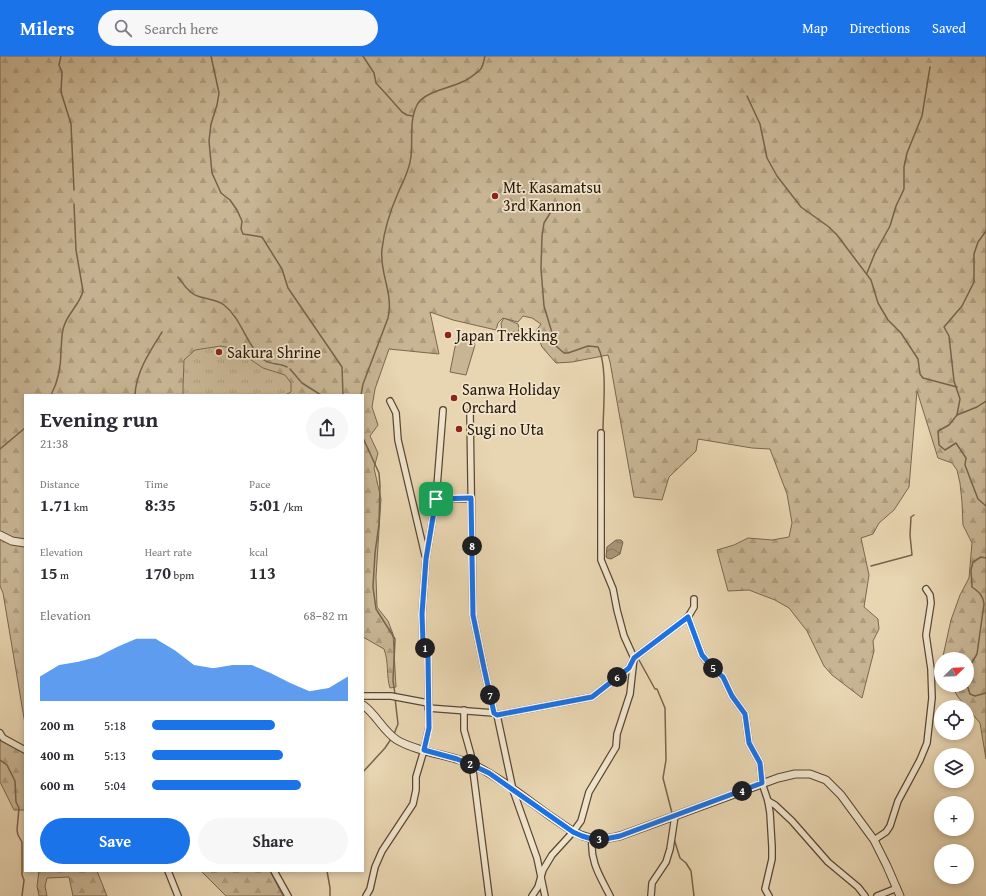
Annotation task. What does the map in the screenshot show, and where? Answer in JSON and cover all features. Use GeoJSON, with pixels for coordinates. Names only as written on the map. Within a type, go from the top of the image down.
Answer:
{"type":"FeatureCollection","features":[{"type":"Feature","properties":{"kind":"street"},"geometry":{"type":"LineString","coordinates":[[390,402],[396,413],[398,440],[426,559]]}},
{"type":"Feature","properties":{"kind":"street"},"geometry":{"type":"LineString","coordinates":[[366,896],[370,889],[375,867],[382,851],[413,804],[416,790],[416,777],[429,728],[428,656],[423,642],[422,614],[426,559],[436,499],[443,410]]}},
{"type":"Feature","properties":{"kind":"street"},"geometry":{"type":"LineString","coordinates":[[470,412],[473,615],[513,790],[537,858],[545,896]]}},
{"type":"Feature","properties":{"kind":"street"},"geometry":{"type":"LineString","coordinates":[[532,896],[538,887],[543,870],[552,855],[581,821],[589,792],[616,747],[617,734],[630,694],[634,658],[624,636],[613,589],[601,560],[601,433]]}},
{"type":"Feature","properties":{"kind":"street"},"geometry":{"type":"LineString","coordinates":[[436,499],[471,498]]}},
{"type":"Feature","properties":{"kind":"street"},"geometry":{"type":"LineString","coordinates":[[0,535],[12,541],[24,543]]}},
{"type":"Feature","properties":{"kind":"street"},"geometry":{"type":"LineString","coordinates":[[874,840],[886,832],[890,826],[898,800],[920,760],[927,743],[932,698],[931,669],[926,635],[931,603],[930,596],[926,589]]}},
{"type":"Feature","properties":{"kind":"street"},"geometry":{"type":"LineString","coordinates":[[364,696],[396,697],[428,706],[496,714],[592,697],[629,668],[634,658],[688,617],[694,607],[694,599]]}},
{"type":"Feature","properties":{"kind":"street"},"geometry":{"type":"LineString","coordinates":[[688,617],[702,655],[723,677],[732,696],[745,714],[749,743],[760,763],[762,783],[768,801],[772,847],[772,859],[765,889],[769,896]]}},
{"type":"Feature","properties":{"kind":"street"},"geometry":{"type":"LineString","coordinates":[[364,706],[393,737],[406,744],[472,765],[489,773],[573,832],[592,839],[605,839],[620,836],[778,778],[795,774],[810,774],[826,780],[841,794],[874,840],[900,896]]}},
{"type":"Feature","properties":{"kind":"street"},"geometry":{"type":"LineString","coordinates":[[464,710],[464,730],[471,755],[489,896]]}},
{"type":"Feature","properties":{"kind":"street"},"geometry":{"type":"LineString","coordinates":[[0,733],[3,738],[24,749]]}},
{"type":"Feature","properties":{"kind":"street"},"geometry":{"type":"LineString","coordinates":[[768,801],[775,805],[792,821],[828,862],[858,887],[865,896]]}},
{"type":"Feature","properties":{"kind":"street"},"geometry":{"type":"LineString","coordinates":[[651,896],[652,883],[666,862],[670,849],[674,816]]}},
{"type":"Feature","properties":{"kind":"street"},"geometry":{"type":"LineString","coordinates":[[592,839],[591,850],[593,862],[610,896]]}},
{"type":"Feature","properties":{"kind":"street"},"geometry":{"type":"LineString","coordinates":[[168,872],[178,896]]}},
{"type":"Feature","properties":{"kind":"street"},"geometry":{"type":"LineString","coordinates":[[275,872],[288,896]]}},
{"type":"Feature","properties":{"kind":"street"},"geometry":{"type":"LineString","coordinates":[[877,896],[897,888]]}},
{"type":"Feature","properties":{"kind":"green space"},"geometry":{"type":"Polygon","coordinates":[[[0,56],[986,56],[986,759],[980,723],[974,716],[974,700],[961,700],[955,692],[974,692],[974,652],[944,652],[951,620],[960,595],[969,578],[972,543],[963,525],[960,483],[957,470],[952,463],[938,458],[917,391],[909,487],[894,510],[879,523],[873,534],[861,538],[869,575],[864,607],[878,619],[879,629],[873,641],[874,651],[862,698],[832,675],[824,666],[807,631],[789,608],[775,600],[749,590],[728,591],[717,550],[734,545],[748,538],[772,540],[789,537],[792,523],[787,494],[770,449],[752,448],[698,439],[696,451],[669,477],[662,500],[634,497],[608,355],[572,362],[556,363],[542,347],[536,331],[541,324],[532,318],[523,316],[518,322],[503,318],[498,323],[496,330],[453,320],[430,312],[439,354],[389,349],[375,389],[372,407],[378,425],[370,436],[378,453],[374,468],[381,499],[376,577],[377,607],[388,621],[393,634],[396,687],[390,688],[384,649],[364,638],[364,394],[24,394],[24,718],[3,593],[0,586],[0,56]]]}},
{"type":"Feature","properties":{"kind":"green space"},"geometry":{"type":"Polygon","coordinates":[[[504,318],[518,324],[518,332],[502,332],[501,323],[504,318]]]}},
{"type":"Feature","properties":{"kind":"green space"},"geometry":{"type":"Polygon","coordinates":[[[457,337],[473,341],[475,345],[466,375],[450,372],[457,337]]]}},
{"type":"Feature","properties":{"kind":"green space"},"geometry":{"type":"Polygon","coordinates":[[[221,346],[235,349],[263,368],[285,375],[291,383],[291,392],[287,394],[183,394],[184,360],[195,350],[221,346]]]}},
{"type":"Feature","properties":{"kind":"green space"},"geometry":{"type":"Polygon","coordinates":[[[0,739],[24,751],[24,810],[14,810],[0,782],[0,739]]]}},
{"type":"Feature","properties":{"kind":"green space"},"geometry":{"type":"Polygon","coordinates":[[[39,872],[97,872],[107,896],[73,896],[69,877],[47,878],[45,886],[47,896],[39,896],[37,886],[39,872]]]}},
{"type":"Feature","properties":{"kind":"green space"},"geometry":{"type":"Polygon","coordinates":[[[202,872],[271,872],[283,896],[226,896],[202,872]]]}},
{"type":"Feature","properties":{"kind":"water"},"geometry":{"type":"Polygon","coordinates":[[[616,540],[621,540],[623,542],[620,554],[611,559],[607,558],[607,547],[616,540]]]}},
{"type":"Feature","properties":{"kind":"waterway"},"geometry":{"type":"LineString","coordinates":[[61,56],[59,65],[62,72],[61,92],[71,124],[74,190]]}},
{"type":"Feature","properties":{"kind":"waterway"},"geometry":{"type":"LineString","coordinates":[[211,56],[219,93],[211,124],[209,141],[212,173],[221,193],[230,200],[237,210],[242,221],[241,229],[243,234],[262,237],[282,269],[288,288],[342,367],[343,394]]}},
{"type":"Feature","properties":{"kind":"waterway"},"geometry":{"type":"LineString","coordinates":[[363,56],[374,73],[376,83],[402,112],[413,116]]}},
{"type":"Feature","properties":{"kind":"waterway"},"geometry":{"type":"LineString","coordinates":[[361,394],[363,384],[388,318],[389,300],[383,266],[382,249],[390,213],[409,166],[412,150],[412,124],[417,105],[425,97],[464,81],[476,73],[482,67],[485,56]]}},
{"type":"Feature","properties":{"kind":"waterway"},"geometry":{"type":"LineString","coordinates":[[867,273],[875,253],[890,226],[896,206],[904,189],[904,167],[907,153],[922,116],[930,67]]}},
{"type":"Feature","properties":{"kind":"waterway"},"geometry":{"type":"LineString","coordinates":[[747,96],[760,124],[767,158],[777,176],[801,207],[829,227],[837,235],[871,280],[878,303],[888,320],[901,333],[918,359],[920,374],[923,378],[957,387]]}},
{"type":"Feature","properties":{"kind":"waterway"},"geometry":{"type":"LineString","coordinates":[[52,394],[56,385],[59,373],[63,329],[83,291],[76,250],[74,204]]}},
{"type":"Feature","properties":{"kind":"waterway"},"geometry":{"type":"LineString","coordinates":[[555,205],[544,223],[542,236],[541,269],[544,306],[556,346],[564,353],[588,346],[598,347],[601,355],[604,376],[603,431]]}},
{"type":"Feature","properties":{"kind":"waterway"},"geometry":{"type":"LineString","coordinates":[[986,231],[978,242],[974,254],[974,282],[962,306],[944,327],[949,336],[954,381],[960,399],[957,415],[949,425],[938,431],[939,445],[945,450],[956,443],[966,458],[965,465],[978,499],[986,506]]}},
{"type":"Feature","properties":{"kind":"waterway"},"geometry":{"type":"LineString","coordinates":[[178,277],[188,290],[195,295],[224,305],[235,317],[253,347],[264,360],[287,367]]}},
{"type":"Feature","properties":{"kind":"waterway"},"geometry":{"type":"LineString","coordinates":[[135,394],[141,370],[148,354],[162,332]]}},
{"type":"Feature","properties":{"kind":"waterway"},"geometry":{"type":"LineString","coordinates":[[290,369],[302,383],[319,394]]}},
{"type":"Feature","properties":{"kind":"waterway"},"geometry":{"type":"LineString","coordinates":[[957,415],[977,407],[986,401]]}},
{"type":"Feature","properties":{"kind":"waterway"},"geometry":{"type":"LineString","coordinates":[[0,449],[24,429]]}},
{"type":"Feature","properties":{"kind":"waterway"},"geometry":{"type":"LineString","coordinates":[[364,440],[379,473],[379,524],[375,553],[373,587],[376,609],[395,639],[393,681],[395,694]]}},
{"type":"Feature","properties":{"kind":"waterway"},"geometry":{"type":"LineString","coordinates":[[871,566],[912,555],[910,535],[911,517],[914,515]]}},
{"type":"Feature","properties":{"kind":"waterway"},"geometry":{"type":"LineString","coordinates":[[974,659],[977,654],[984,604],[983,598],[977,590],[972,587],[971,570],[973,562],[981,557],[986,558]]}},
{"type":"Feature","properties":{"kind":"waterway"},"geometry":{"type":"LineString","coordinates":[[607,568],[611,578]]}},
{"type":"Feature","properties":{"kind":"waterway"},"geometry":{"type":"LineString","coordinates":[[639,660],[655,689],[657,689],[665,708],[666,760],[663,778],[672,813]]}},
{"type":"Feature","properties":{"kind":"waterway"},"geometry":{"type":"LineString","coordinates":[[969,692],[970,694],[975,696],[986,693]]}},
{"type":"Feature","properties":{"kind":"waterway"},"geometry":{"type":"LineString","coordinates":[[394,734],[398,724],[395,698]]}},
{"type":"Feature","properties":{"kind":"waterway"},"geometry":{"type":"LineString","coordinates":[[364,771],[385,748],[391,739]]}},
{"type":"Feature","properties":{"kind":"waterway"},"geometry":{"type":"LineString","coordinates":[[0,760],[7,765],[15,781],[16,802],[19,808],[17,830],[22,842],[22,875],[24,880],[22,896]]}},
{"type":"Feature","properties":{"kind":"waterway"},"geometry":{"type":"LineString","coordinates":[[674,839],[680,858],[686,863],[691,871],[694,896]]}},
{"type":"Feature","properties":{"kind":"waterway"},"geometry":{"type":"LineString","coordinates":[[327,872],[330,896]]}},
{"type":"Feature","properties":{"kind":"place","name":"Mt. Kasamatsu 3rd Kannon"},"geometry":{"type":"Point","coordinates":[495,196]}},
{"type":"Feature","properties":{"kind":"place","name":"Japan Trekking"},"geometry":{"type":"Point","coordinates":[448,335]}},
{"type":"Feature","properties":{"kind":"place","name":"Sakura Shrine"},"geometry":{"type":"Point","coordinates":[219,352]}},
{"type":"Feature","properties":{"kind":"place","name":"Sanwa Holiday Orchard"},"geometry":{"type":"Point","coordinates":[454,398]}},
{"type":"Feature","properties":{"kind":"place","name":"Sugi no Uta"},"geometry":{"type":"Point","coordinates":[459,429]}},
{"type":"Feature","properties":{"kind":"route"},"geometry":{"type":"LineString","coordinates":[[471,498],[473,615],[494,713],[497,715],[592,697],[629,668],[634,658],[688,617],[694,629],[702,655],[723,677],[732,696],[745,714],[749,743],[760,763],[762,783],[620,836],[605,839],[592,839],[573,832],[489,773],[457,759],[424,750],[429,728],[428,656],[423,642],[422,614],[426,559],[436,499],[471,498]]}}]}
